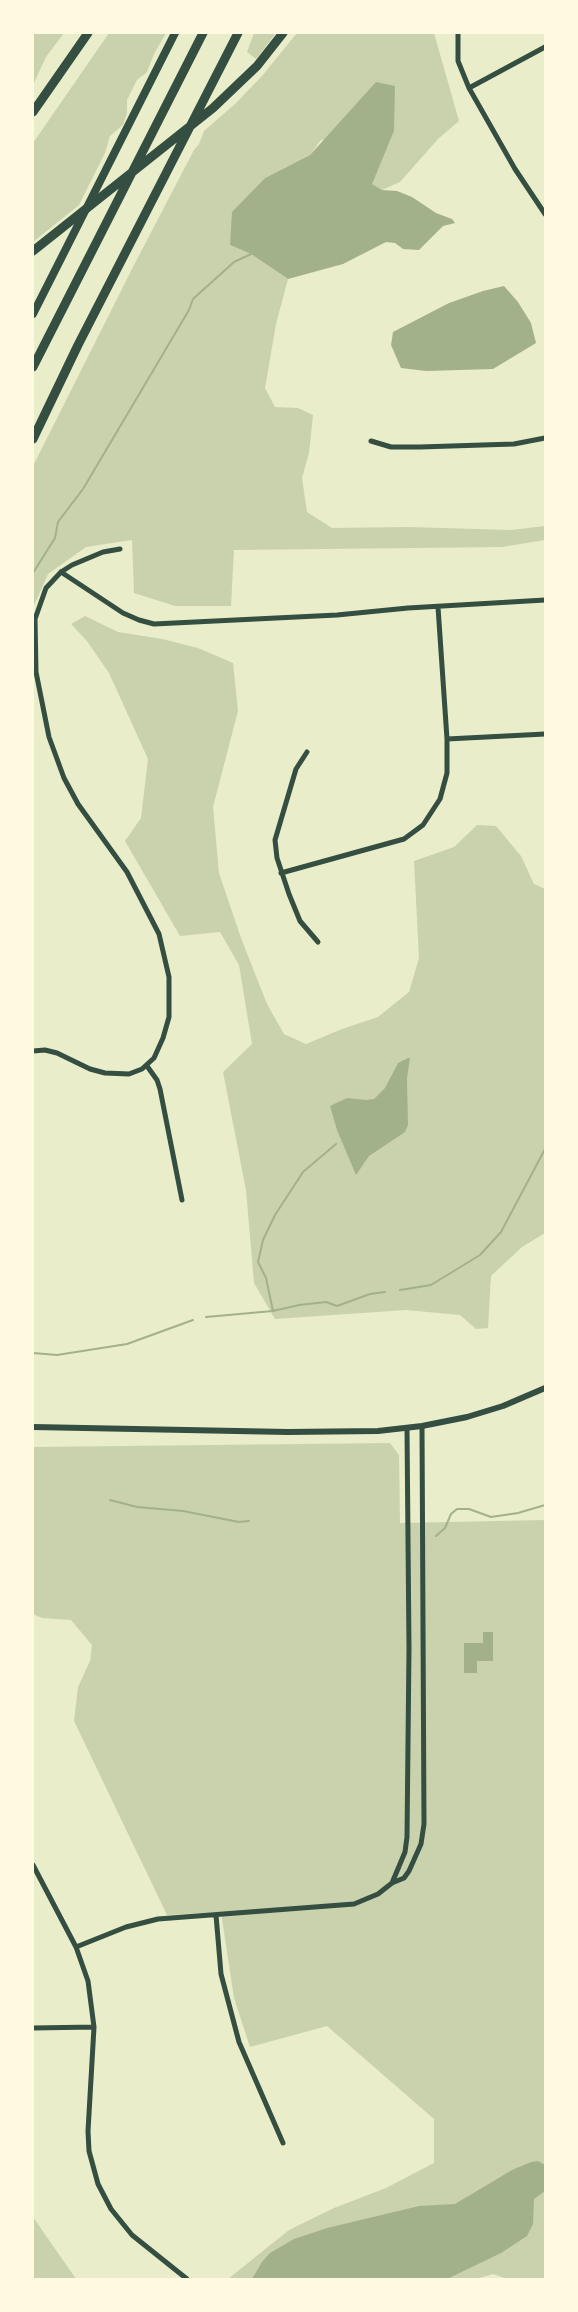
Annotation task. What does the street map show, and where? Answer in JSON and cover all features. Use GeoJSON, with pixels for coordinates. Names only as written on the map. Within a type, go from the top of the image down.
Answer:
{"type":"FeatureCollection","features":[{"type":"Feature","properties":{"kind":"highway"},"geometry":{"type":"LineString","coordinates":[[33,112],[88,33]]}},
{"type":"Feature","properties":{"kind":"highway"},"geometry":{"type":"LineString","coordinates":[[33,367],[203,33]]}},
{"type":"Feature","properties":{"kind":"highway"},"geometry":{"type":"LineString","coordinates":[[33,439],[78,345],[238,33]]}},
{"type":"Feature","properties":{"kind":"highway"},"geometry":{"type":"LineString","coordinates":[[33,251],[213,108],[257,66],[283,33]]}},
{"type":"Feature","properties":{"kind":"main road"},"geometry":{"type":"LineString","coordinates":[[33,314],[175,33]]}},
{"type":"Feature","properties":{"kind":"street"},"geometry":{"type":"LineString","coordinates":[[458,33],[458,61],[469,88],[515,169],[545,214]]}},
{"type":"Feature","properties":{"kind":"street"},"geometry":{"type":"LineString","coordinates":[[469,88],[545,47]]}},
{"type":"Feature","properties":{"kind":"street"},"geometry":{"type":"LineString","coordinates":[[538,203],[545,200]]}},
{"type":"Feature","properties":{"kind":"street"},"geometry":{"type":"LineString","coordinates":[[371,441],[391,447],[420,447],[514,444],[545,438]]}},
{"type":"Feature","properties":{"kind":"street"},"geometry":{"type":"LineString","coordinates":[[33,1051],[45,1050],[57,1053],[90,1069],[105,1073],[129,1074],[147,1066],[159,1047],[169,1017],[169,977],[163,947],[137,890],[78,804],[64,778],[49,737],[36,672],[34,629],[38,607],[46,588],[61,572],[103,552],[120,549]]}},
{"type":"Feature","properties":{"kind":"street"},"geometry":{"type":"LineString","coordinates":[[61,572],[123,613],[154,624],[337,615],[545,600]]}},
{"type":"Feature","properties":{"kind":"street"},"geometry":{"type":"LineString","coordinates":[[281,873],[404,839],[423,825],[440,799],[447,773],[447,739],[438,607]]}},
{"type":"Feature","properties":{"kind":"street"},"geometry":{"type":"LineString","coordinates":[[447,739],[545,734]]}},
{"type":"Feature","properties":{"kind":"street"},"geometry":{"type":"LineString","coordinates":[[307,752],[296,769],[275,840],[281,873],[300,921],[318,942]]}},
{"type":"Feature","properties":{"kind":"street"},"geometry":{"type":"LineString","coordinates":[[147,1066],[157,1080],[160,1089],[182,1200]]}},
{"type":"Feature","properties":{"kind":"street"},"geometry":{"type":"LineString","coordinates":[[33,1426],[325,1432],[407,1429],[489,1411],[545,1388]]}},
{"type":"Feature","properties":{"kind":"street"},"geometry":{"type":"LineString","coordinates":[[76,1947],[144,1922],[348,1905],[371,1898],[392,1883],[404,1878],[409,1871],[424,1833],[422,1426]]}},
{"type":"Feature","properties":{"kind":"street"},"geometry":{"type":"LineString","coordinates":[[392,1883],[405,1852],[407,1838],[409,1637],[407,1429]]}},
{"type":"Feature","properties":{"kind":"street"},"geometry":{"type":"LineString","coordinates":[[33,1865],[35,1876],[76,1947],[88,1981],[94,2027],[88,2131],[89,2151],[98,2184],[111,2209],[132,2235],[187,2279]]}},
{"type":"Feature","properties":{"kind":"street"},"geometry":{"type":"LineString","coordinates":[[216,1915],[221,1974],[239,2042],[284,2143]]}},
{"type":"Feature","properties":{"kind":"street"},"geometry":{"type":"LineString","coordinates":[[33,2028],[94,2027]]}},
{"type":"Feature","properties":{"kind":"shaded area"},"geometry":{"type":"Polygon","coordinates":[[[33,33],[64,33],[46,57],[33,85],[33,33]]]}},
{"type":"Feature","properties":{"kind":"shaded area"},"geometry":{"type":"Polygon","coordinates":[[[109,33],[166,33],[147,72],[137,80],[127,100],[127,113],[123,125],[110,136],[105,153],[79,205],[33,242],[33,143],[109,33]]]}},
{"type":"Feature","properties":{"kind":"shaded area"},"geometry":{"type":"Polygon","coordinates":[[[254,33],[276,33],[256,59],[247,52],[254,33]]]}},
{"type":"Feature","properties":{"kind":"shaded area"},"geometry":{"type":"Polygon","coordinates":[[[297,33],[434,33],[459,121],[438,139],[400,182],[382,190],[371,184],[394,131],[321,140],[310,155],[265,178],[233,212],[230,245],[251,254],[288,279],[276,324],[265,388],[275,407],[298,408],[313,415],[309,453],[302,478],[307,512],[332,528],[409,527],[511,530],[545,526],[545,540],[502,547],[234,550],[231,606],[175,606],[134,593],[132,540],[86,547],[48,574],[33,608],[33,466],[204,131],[262,76],[297,33]]]}},
{"type":"Feature","properties":{"kind":"shaded area"},"geometry":{"type":"Polygon","coordinates":[[[376,82],[395,86],[394,131],[372,184],[382,190],[397,191],[412,197],[436,213],[452,219],[455,223],[443,226],[419,250],[403,249],[395,243],[386,242],[343,264],[288,279],[251,254],[230,245],[232,212],[265,178],[310,155],[376,82]]]}},
{"type":"Feature","properties":{"kind":"shaded area"},"geometry":{"type":"Polygon","coordinates":[[[504,286],[518,302],[531,323],[536,343],[493,369],[426,371],[401,368],[391,345],[393,332],[449,303],[504,286]]]}},
{"type":"Feature","properties":{"kind":"shaded area"},"geometry":{"type":"Polygon","coordinates":[[[85,616],[118,632],[198,648],[233,663],[238,711],[213,807],[219,873],[267,1004],[284,1034],[306,1044],[378,1017],[409,992],[419,958],[414,861],[454,847],[477,825],[496,826],[521,856],[534,884],[545,889],[545,1233],[522,1247],[491,1276],[488,1328],[476,1329],[460,1315],[406,1310],[275,1319],[254,1283],[246,1190],[223,1072],[252,1044],[239,965],[220,932],[180,936],[125,841],[141,818],[148,759],[109,673],[87,641],[71,624],[85,616]]]}},
{"type":"Feature","properties":{"kind":"shaded area"},"geometry":{"type":"Polygon","coordinates":[[[410,1058],[407,1078],[408,1125],[405,1132],[369,1156],[356,1175],[337,1130],[330,1106],[347,1098],[374,1099],[385,1088],[398,1063],[410,1058]]]}},
{"type":"Feature","properties":{"kind":"shaded area"},"geometry":{"type":"Polygon","coordinates":[[[390,1443],[399,1455],[400,1523],[545,1520],[545,2279],[507,2279],[493,2274],[476,2279],[228,2279],[289,2230],[334,2208],[386,2188],[434,2163],[434,2119],[327,2026],[250,2047],[234,1998],[221,1912],[167,1915],[74,1721],[78,1687],[90,1661],[92,1645],[71,1620],[42,1618],[33,1614],[33,1447],[390,1443]]]}},
{"type":"Feature","properties":{"kind":"shaded area"},"geometry":{"type":"Polygon","coordinates":[[[483,1632],[493,1632],[493,1661],[477,1661],[477,1673],[464,1673],[464,1643],[483,1643],[483,1632]]]}},
{"type":"Feature","properties":{"kind":"shaded area"},"geometry":{"type":"Polygon","coordinates":[[[538,2161],[545,2165],[545,2191],[534,2199],[533,2224],[527,2236],[501,2253],[447,2279],[252,2279],[270,2253],[294,2239],[327,2228],[419,2206],[455,2204],[512,2170],[538,2161]]]}},
{"type":"Feature","properties":{"kind":"shaded area"},"geometry":{"type":"Polygon","coordinates":[[[33,2217],[74,2276],[76,2279],[33,2279],[33,2217]]]}},
{"type":"Feature","properties":{"kind":"waterway"},"geometry":{"type":"LineString","coordinates":[[33,573],[55,538],[58,522],[83,489],[189,310],[193,299],[234,262],[251,254]]}},
{"type":"Feature","properties":{"kind":"waterway"},"geometry":{"type":"LineString","coordinates":[[273,1311],[266,1278],[258,1262],[263,1240],[275,1215],[303,1172],[336,1144]]}},
{"type":"Feature","properties":{"kind":"waterway"},"geometry":{"type":"LineString","coordinates":[[400,1290],[431,1285],[480,1255],[501,1232],[545,1149]]}},
{"type":"Feature","properties":{"kind":"waterway"},"geometry":{"type":"LineString","coordinates":[[206,1317],[273,1311],[326,1302],[337,1306],[370,1294],[385,1292]]}},
{"type":"Feature","properties":{"kind":"waterway"},"geometry":{"type":"LineString","coordinates":[[33,1353],[57,1355],[127,1344],[193,1320]]}},
{"type":"Feature","properties":{"kind":"waterway"},"geometry":{"type":"LineString","coordinates":[[110,1500],[137,1507],[183,1511],[239,1522],[249,1521]]}},
{"type":"Feature","properties":{"kind":"waterway"},"geometry":{"type":"LineString","coordinates":[[436,1536],[445,1528],[451,1514],[457,1509],[469,1509],[491,1517],[518,1513],[545,1505]]}}]}
